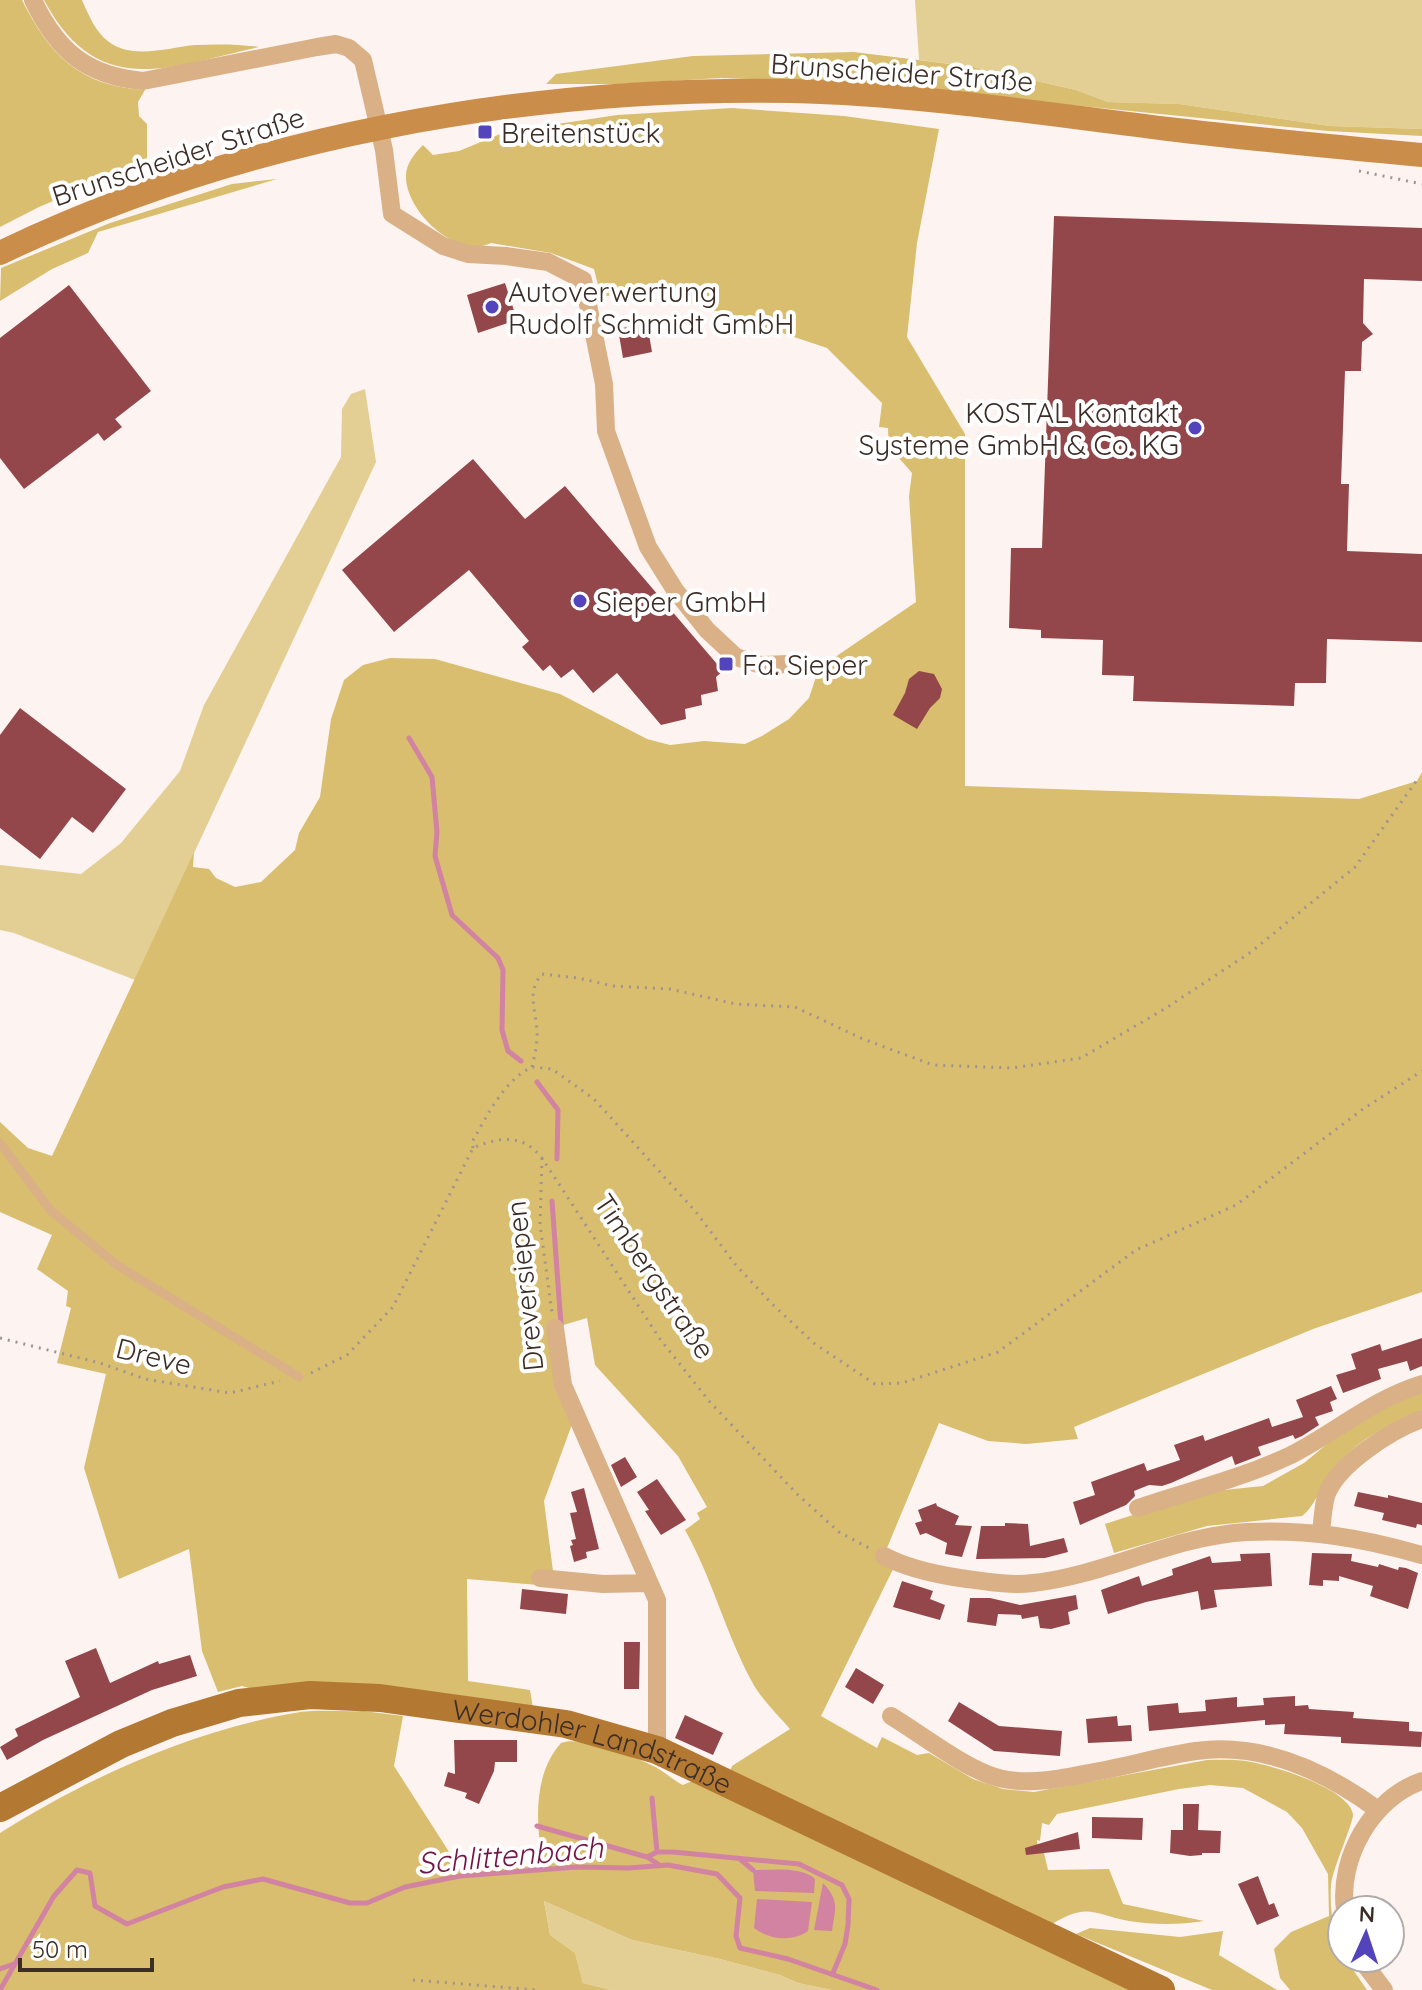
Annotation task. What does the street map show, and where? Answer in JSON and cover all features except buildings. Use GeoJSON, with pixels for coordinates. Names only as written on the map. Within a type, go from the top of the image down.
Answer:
{"type":"FeatureCollection","features":[{"type":"Feature","properties":{"kind":"main road","name":"Brunscheider Straße"},"geometry":{"type":"LineString","coordinates":[[0,253],[46,231],[156,189],[303,145],[378,127],[508,107],[619,96],[704,91],[795,91],[1033,112],[1181,131],[1422,155]]}},
{"type":"Feature","properties":{"kind":"main road","name":"Werdohler Landstraße"},"geometry":{"type":"LineString","coordinates":[[0,1808],[121,1744],[172,1723],[239,1703],[310,1695],[380,1698],[566,1724],[657,1750],[1161,1990]]}},
{"type":"Feature","properties":{"kind":"street"},"geometry":{"type":"LineString","coordinates":[[33,0],[68,52],[88,67],[117,78],[143,81],[336,44],[349,48],[363,60],[384,150],[392,214],[443,246],[468,254],[548,262],[583,280],[604,384],[606,431],[648,547],[675,590],[707,630],[736,657],[761,665],[789,664]]}},
{"type":"Feature","properties":{"kind":"street","name":"Dreversiepen"},"geometry":{"type":"LineString","coordinates":[[555,1328],[563,1385],[657,1600],[657,1750]]}},
{"type":"Feature","properties":{"kind":"street"},"geometry":{"type":"LineString","coordinates":[[1138,1508],[1290,1455],[1375,1403],[1422,1384]]}},
{"type":"Feature","properties":{"kind":"street"},"geometry":{"type":"LineString","coordinates":[[1321,1534],[1326,1497],[1344,1471],[1384,1436],[1422,1419]]}},
{"type":"Feature","properties":{"kind":"street"},"geometry":{"type":"LineString","coordinates":[[884,1556],[896,1563],[947,1576],[992,1583],[1030,1584],[1068,1577],[1208,1538],[1246,1532],[1321,1534],[1365,1539],[1422,1555]]}},
{"type":"Feature","properties":{"kind":"street"},"geometry":{"type":"LineString","coordinates":[[540,1578],[603,1584],[649,1583]]}},
{"type":"Feature","properties":{"kind":"street"},"geometry":{"type":"LineString","coordinates":[[891,1716],[977,1769],[1004,1780],[1047,1780],[1196,1751],[1235,1749],[1278,1758],[1306,1768],[1378,1810]]}},
{"type":"Feature","properties":{"kind":"street"},"geometry":{"type":"LineString","coordinates":[[1344,1894],[1351,1857],[1363,1830],[1378,1810],[1402,1791],[1422,1781]]}},
{"type":"Feature","properties":{"kind":"lane"},"geometry":{"type":"LineString","coordinates":[[0,1143],[51,1211],[117,1265],[299,1377]]}},
{"type":"Feature","properties":{"kind":"path"},"geometry":{"type":"LineString","coordinates":[[532,1067],[537,1030],[533,1008],[534,983],[542,974],[613,986],[670,989],[736,1004],[795,1007],[863,1039],[933,1065],[1012,1068],[1081,1058],[1166,1008],[1251,952],[1355,867],[1417,780]]}},
{"type":"Feature","properties":{"kind":"path"},"geometry":{"type":"LineString","coordinates":[[299,1377],[347,1355],[393,1307],[490,1109],[517,1078],[532,1067],[552,1069],[594,1099],[696,1212],[735,1264],[771,1303],[815,1344],[875,1384],[902,1383],[998,1352],[1136,1250],[1236,1205],[1363,1109],[1422,1071]]}},
{"type":"Feature","properties":{"kind":"path","name":"Timbergstraße"},"geometry":{"type":"LineString","coordinates":[[473,1148],[491,1140],[515,1138],[535,1149],[660,1339],[709,1401],[823,1518],[839,1532],[884,1556]]}},
{"type":"Feature","properties":{"kind":"path","name":"Dreversiepen"},"geometry":{"type":"LineString","coordinates":[[542,1158],[540,1224],[555,1328]]}},
{"type":"Feature","properties":{"kind":"path","name":"Dreve"},"geometry":{"type":"LineString","coordinates":[[0,1338],[100,1363],[145,1379],[230,1393],[299,1377]]}},
{"type":"Feature","properties":{"kind":"path"},"geometry":{"type":"LineString","coordinates":[[413,1980],[537,1990]]}},
{"type":"Feature","properties":{"kind":"shaded area"},"geometry":{"type":"Polygon","coordinates":[[[0,0],[22,0],[56,52],[85,75],[122,87],[145,90],[138,102],[139,116],[147,124],[147,161],[0,227],[0,0]]]}},
{"type":"Feature","properties":{"kind":"shaded area"},"geometry":{"type":"Polygon","coordinates":[[[44,0],[82,0],[100,34],[109,42],[129,50],[152,51],[212,44],[259,47],[166,68],[138,69],[112,65],[88,53],[65,32],[44,0]]]}},
{"type":"Feature","properties":{"kind":"shaded area"},"geometry":{"type":"Polygon","coordinates":[[[915,0],[1422,0],[1422,129],[1330,126],[1179,104],[1108,102],[1076,90],[974,67],[919,60],[915,0]]]}},
{"type":"Feature","properties":{"kind":"shaded area"},"geometry":{"type":"Polygon","coordinates":[[[854,52],[974,67],[1076,90],[1108,102],[1179,104],[1330,126],[1422,129],[1422,136],[1328,131],[844,82],[720,78],[619,84],[546,84],[556,74],[693,56],[854,52]]]}},
{"type":"Feature","properties":{"kind":"shaded area"},"geometry":{"type":"Polygon","coordinates":[[[732,108],[844,116],[939,129],[917,243],[907,337],[965,434],[965,786],[1359,799],[1417,781],[1422,772],[1422,1292],[1313,1329],[1074,1427],[1078,1439],[1026,1444],[988,1441],[939,1423],[887,1548],[900,1555],[821,1716],[877,1748],[882,1737],[917,1755],[929,1753],[973,1779],[1003,1789],[1034,1792],[1207,1760],[1245,1761],[1292,1773],[1338,1795],[1353,1814],[1333,1877],[1331,1894],[1328,1894],[1328,1874],[1302,1828],[1287,1812],[1243,1788],[1210,1785],[1179,1789],[1057,1814],[1049,1825],[1042,1823],[1040,1841],[1037,1840],[1038,1852],[1044,1853],[1048,1870],[1109,1869],[1123,1904],[1204,1921],[1147,1923],[1083,1912],[1052,1924],[729,1774],[732,1766],[790,1729],[751,1680],[685,1530],[700,1519],[697,1513],[707,1507],[678,1456],[595,1365],[587,1318],[560,1326],[575,1416],[544,1501],[553,1571],[539,1585],[467,1579],[468,1681],[530,1690],[533,1708],[259,1691],[242,1686],[218,1692],[202,1651],[189,1549],[119,1579],[84,1468],[106,1374],[57,1363],[71,1308],[66,1306],[68,1291],[37,1269],[52,1235],[0,1212],[0,1122],[28,1148],[52,1156],[194,852],[193,867],[209,869],[216,878],[235,887],[261,882],[295,850],[299,833],[320,797],[331,719],[344,680],[363,665],[390,658],[435,659],[560,694],[647,739],[670,745],[704,741],[745,744],[789,719],[809,698],[819,668],[916,602],[909,496],[912,473],[899,458],[889,455],[888,428],[879,427],[882,403],[827,348],[674,297],[672,285],[630,283],[630,292],[601,297],[594,269],[551,253],[491,243],[464,245],[449,239],[424,218],[409,191],[407,169],[423,145],[433,155],[459,151],[505,132],[617,115],[732,108]]]}},
{"type":"Feature","properties":{"kind":"shaded area"},"geometry":{"type":"Polygon","coordinates":[[[277,179],[98,232],[88,253],[52,269],[0,301],[1,268],[110,223],[232,184],[277,179]]]}},
{"type":"Feature","properties":{"kind":"shaded area"},"geometry":{"type":"Polygon","coordinates":[[[365,389],[376,462],[135,980],[0,930],[0,865],[81,874],[121,843],[180,771],[204,705],[341,457],[342,409],[351,394],[365,389]]]}},
{"type":"Feature","properties":{"kind":"shaded area"},"geometry":{"type":"Polygon","coordinates":[[[1422,1390],[1422,1410],[1383,1428],[1348,1453],[1302,1516],[1207,1526],[1114,1553],[1105,1524],[1204,1492],[1263,1486],[1304,1463],[1349,1426],[1422,1390]]]}},
{"type":"Feature","properties":{"kind":"shaded area"},"geometry":{"type":"Polygon","coordinates":[[[363,1711],[403,1716],[394,1766],[462,1872],[510,1866],[544,1867],[538,1817],[545,1770],[561,1743],[582,1742],[636,1758],[683,1785],[692,1781],[1134,1990],[832,1990],[720,1959],[632,1940],[544,1901],[550,1935],[575,1953],[583,1983],[611,1990],[0,1990],[0,1833],[105,1775],[218,1731],[295,1713],[363,1711]]]}},
{"type":"Feature","properties":{"kind":"shaded area"},"geometry":{"type":"Polygon","coordinates":[[[753,1870],[802,1872],[815,1879],[814,1893],[755,1891],[753,1870]]]}},
{"type":"Feature","properties":{"kind":"shaded area"},"geometry":{"type":"Polygon","coordinates":[[[823,1883],[834,1900],[832,1931],[814,1930],[823,1883]]]}},
{"type":"Feature","properties":{"kind":"shaded area"},"geometry":{"type":"Polygon","coordinates":[[[757,1899],[812,1902],[808,1931],[788,1938],[760,1932],[754,1928],[757,1899]]]}},
{"type":"Feature","properties":{"kind":"shaded area"},"geometry":{"type":"Polygon","coordinates":[[[544,1901],[632,1940],[720,1959],[832,1990],[611,1990],[583,1983],[575,1953],[550,1935],[544,1901]]]}},
{"type":"Feature","properties":{"kind":"shaded area"},"geometry":{"type":"Polygon","coordinates":[[[1326,1917],[1326,1974],[1356,1974],[1367,1990],[1290,1990],[1280,1978],[1274,1949],[1291,1932],[1326,1917]]]}},
{"type":"Feature","properties":{"kind":"shaded area"},"geometry":{"type":"Polygon","coordinates":[[[1090,1928],[1180,1937],[1223,1931],[1219,1955],[1277,1990],[1212,1990],[1076,1934],[1090,1928]]]}},
{"type":"Feature","properties":{"kind":"waterway"},"geometry":{"type":"LineString","coordinates":[[409,738],[432,777],[437,832],[435,856],[452,915],[498,958],[503,970],[502,1030],[508,1051],[521,1061]]}},
{"type":"Feature","properties":{"kind":"waterway"},"geometry":{"type":"LineString","coordinates":[[537,1082],[558,1110],[557,1159]]}},
{"type":"Feature","properties":{"kind":"waterway"},"geometry":{"type":"LineString","coordinates":[[552,1201],[561,1325]]}},
{"type":"Feature","properties":{"kind":"waterway"},"geometry":{"type":"LineString","coordinates":[[652,1798],[657,1852]]}},
{"type":"Feature","properties":{"kind":"waterway"},"geometry":{"type":"LineString","coordinates":[[537,1826],[647,1857],[658,1864]]}},
{"type":"Feature","properties":{"kind":"waterway"},"geometry":{"type":"LineString","coordinates":[[647,1857],[657,1852],[673,1852],[799,1864],[842,1885],[849,1899],[848,1925],[845,1944],[833,1973]]}},
{"type":"Feature","properties":{"kind":"waterway"},"geometry":{"type":"LineString","coordinates":[[740,1859],[753,1870]]}},
{"type":"Feature","properties":{"kind":"waterway","name":"Schlittenbach"},"geometry":{"type":"LineString","coordinates":[[0,1990],[54,1896],[77,1870],[90,1873],[95,1906],[127,1924],[223,1887],[263,1879],[350,1903],[367,1903],[405,1887],[460,1876],[577,1867],[668,1865],[717,1874],[740,1898],[736,1936],[740,1948],[788,1959],[877,1990]]}},
{"type":"Feature","properties":{"kind":"waterway"},"geometry":{"type":"LineString","coordinates":[[0,1969],[14,1964]]}},
{"type":"Feature","properties":{"kind":"place","name":"Breitenstück"},"geometry":{"type":"Point","coordinates":[485,132]}},
{"type":"Feature","properties":{"kind":"place","name":"Autoverwertung Rudolf Schmidt GmbH"},"geometry":{"type":"Point","coordinates":[492,307]}},
{"type":"Feature","properties":{"kind":"place","name":"KOSTAL Kontakt Systeme GmbH & Co. KG"},"geometry":{"type":"Point","coordinates":[1195,428]}},
{"type":"Feature","properties":{"kind":"place","name":"Sieper GmbH"},"geometry":{"type":"Point","coordinates":[580,601]}},
{"type":"Feature","properties":{"kind":"place","name":"Fa. Sieper"},"geometry":{"type":"Point","coordinates":[726,664]}}]}
